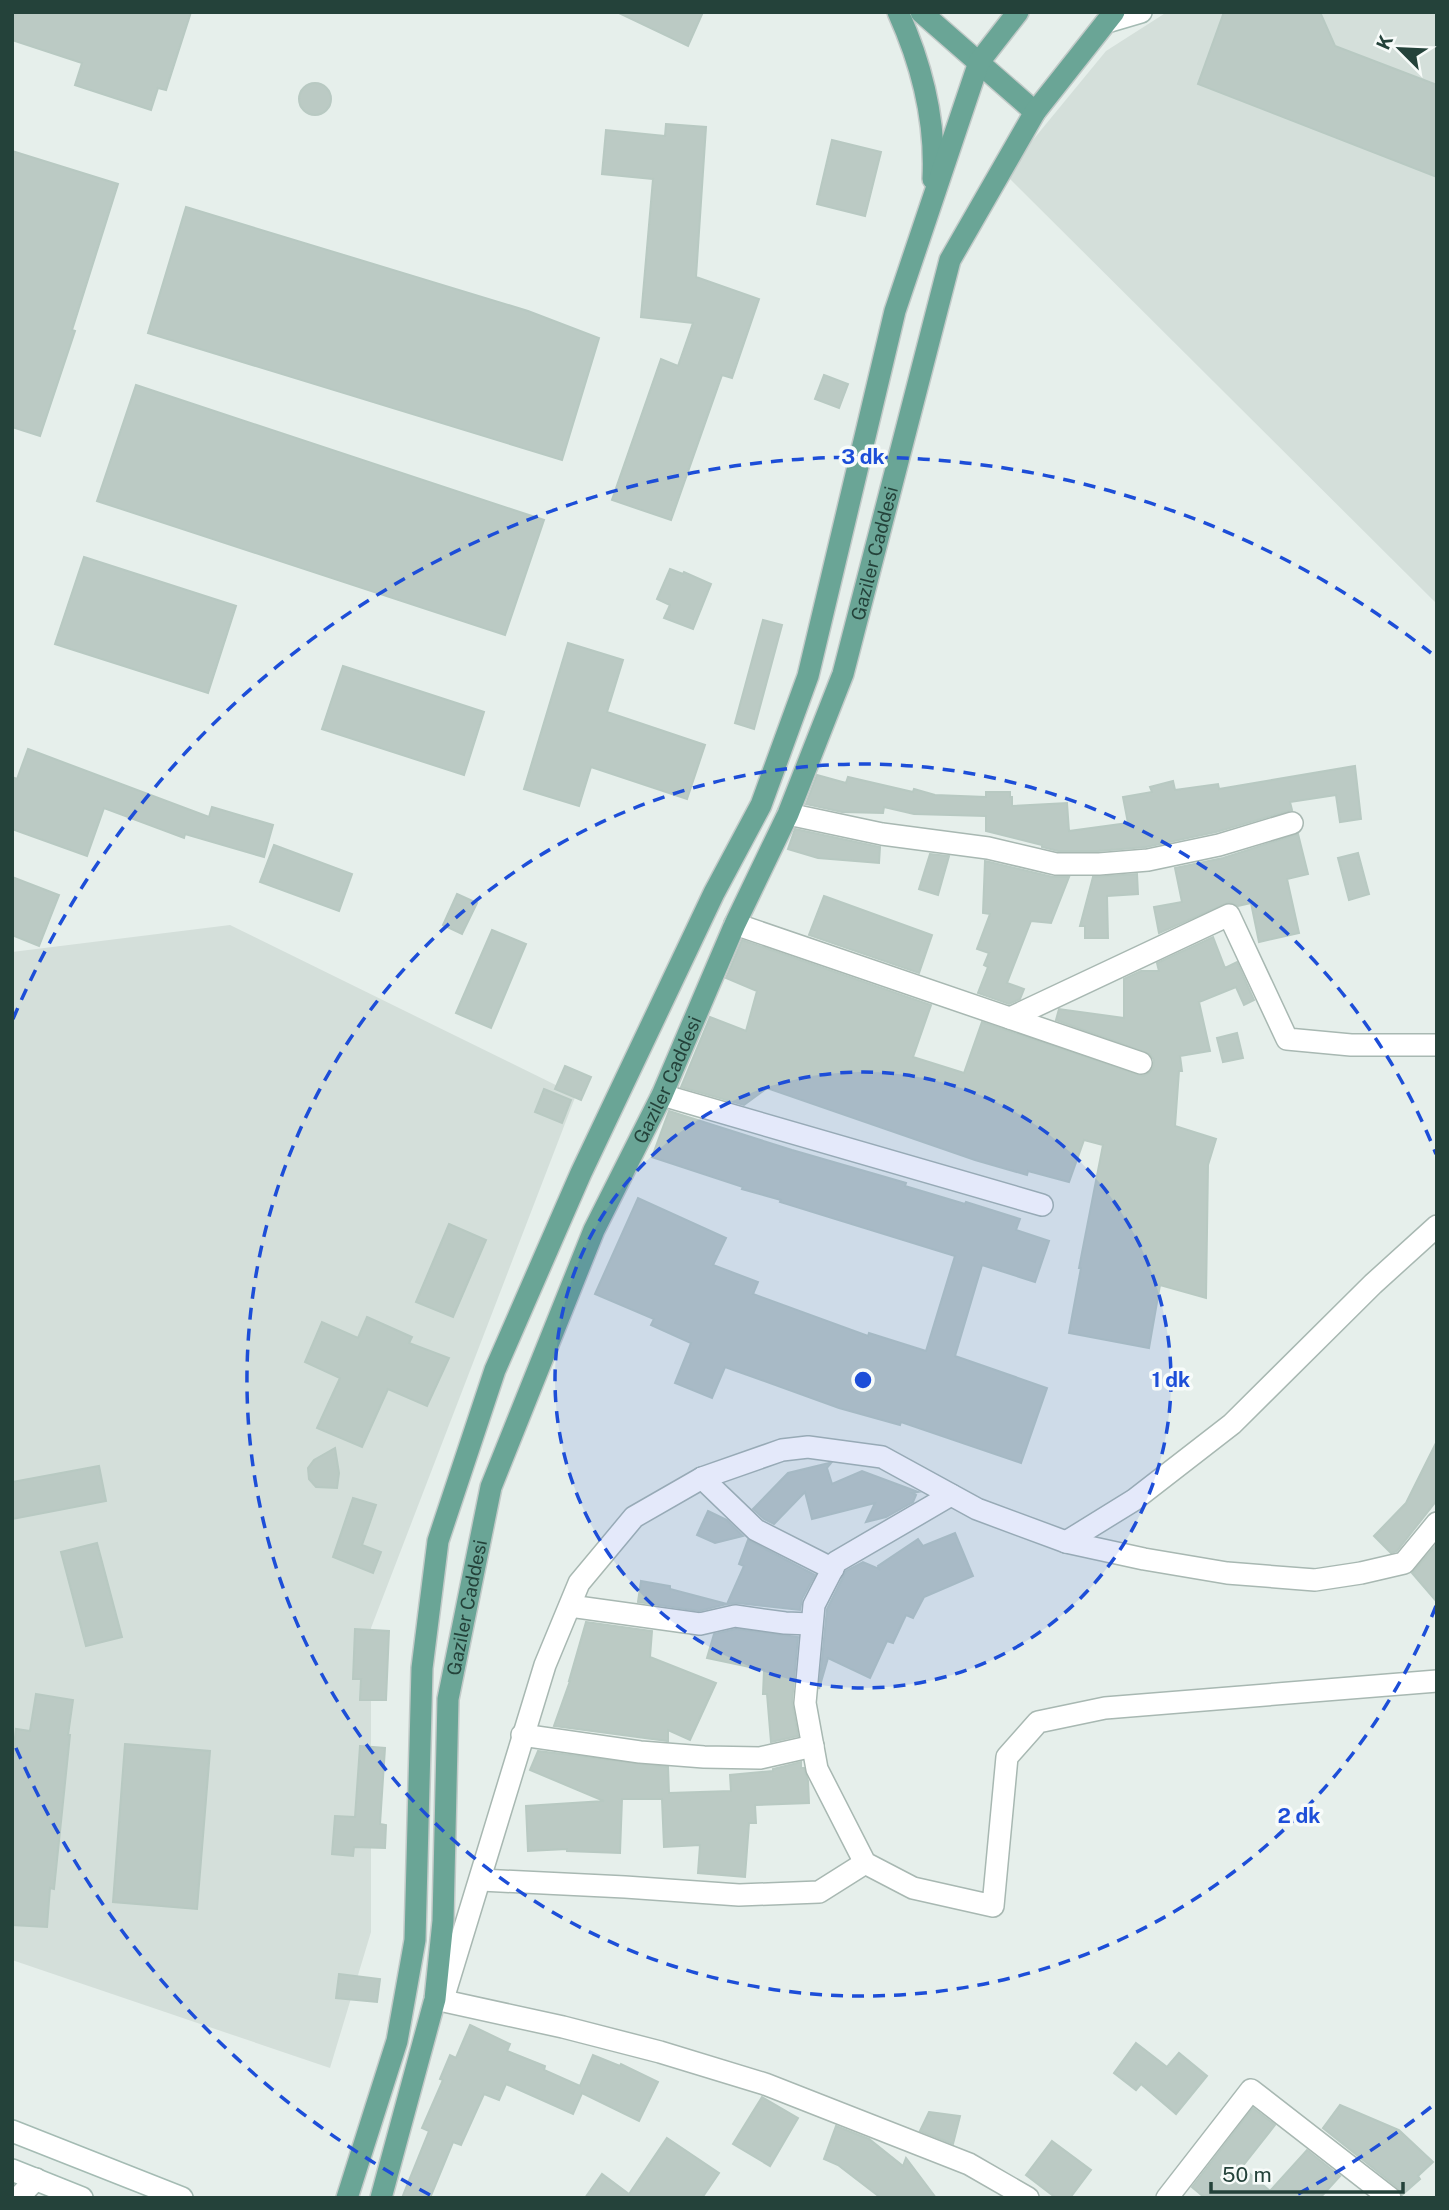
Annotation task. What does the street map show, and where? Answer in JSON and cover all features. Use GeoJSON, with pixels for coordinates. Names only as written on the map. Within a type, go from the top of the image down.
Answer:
{"type":"FeatureCollection","features":[{"type":"Feature","properties":{"kind":"main road"},"geometry":{"type":"LineString","coordinates":[[898,12],[926,88],[934,161],[932,202]]}},
{"type":"Feature","properties":{"kind":"main road"},"geometry":{"type":"LineString","coordinates":[[921,12],[1035,112]]}},
{"type":"Feature","properties":{"kind":"main road","name":"Gaziler Caddesi"},"geometry":{"type":"LineString","coordinates":[[347,2198],[397,2041],[415,1940],[422,1668],[438,1541],[495,1370],[581,1172],[714,893],[761,805],[808,676],[895,311],[979,62],[1018,12]]}},
{"type":"Feature","properties":{"kind":"main road","name":"Gaziler Caddesi"},"geometry":{"type":"LineString","coordinates":[[381,2198],[439,1999],[449,1699],[491,1487],[594,1230],[662,1095],[735,925],[788,814],[843,674],[950,260],[1035,112],[1105,15]]}},
{"type":"Feature","properties":{"kind":"street"},"geometry":{"type":"LineString","coordinates":[[1105,15],[1141,12]]}},
{"type":"Feature","properties":{"kind":"street"},"geometry":{"type":"LineString","coordinates":[[788,814],[882,834],[988,848],[1056,864],[1147,860],[1219,845],[1292,823]]}},
{"type":"Feature","properties":{"kind":"street"},"geometry":{"type":"LineString","coordinates":[[1010,1018],[1229,915],[1287,1039],[1351,1045],[1437,1045]]}},
{"type":"Feature","properties":{"kind":"street"},"geometry":{"type":"LineString","coordinates":[[735,925],[1141,1063]]}},
{"type":"Feature","properties":{"kind":"street"},"geometry":{"type":"LineString","coordinates":[[662,1095],[1042,1205]]}},
{"type":"Feature","properties":{"kind":"street"},"geometry":{"type":"LineString","coordinates":[[1066,1542],[1134,1500],[1232,1424],[1373,1284],[1437,1226]]}},
{"type":"Feature","properties":{"kind":"street"},"geometry":{"type":"LineString","coordinates":[[1028,2198],[969,2164],[765,2084],[660,2052],[439,1999],[481,1880],[545,1665],[579,1583],[634,1517],[702,1478],[782,1450],[808,1447],[882,1457],[977,1509],[1066,1542],[1227,1573],[1315,1580],[1404,1563],[1437,1523]]}},
{"type":"Feature","properties":{"kind":"street"},"geometry":{"type":"LineString","coordinates":[[702,1478],[756,1530],[833,1569]]}},
{"type":"Feature","properties":{"kind":"street"},"geometry":{"type":"LineString","coordinates":[[951,1496],[836,1562],[814,1605],[811,1623],[804,1703],[817,1769],[865,1863],[913,1888],[993,1906],[1007,1757],[1038,1722],[1105,1708],[1437,1681]]}},
{"type":"Feature","properties":{"kind":"street"},"geometry":{"type":"LineString","coordinates":[[570,1606],[700,1624],[735,1616],[785,1623],[811,1623]]}},
{"type":"Feature","properties":{"kind":"street"},"geometry":{"type":"LineString","coordinates":[[522,1735],[640,1752],[704,1757],[760,1758],[813,1745]]}},
{"type":"Feature","properties":{"kind":"street"},"geometry":{"type":"LineString","coordinates":[[481,1880],[625,1886],[739,1895],[819,1892],[865,1863]]}},
{"type":"Feature","properties":{"kind":"street"},"geometry":{"type":"LineString","coordinates":[[1178,2194],[1251,2090],[1390,2198]]}},
{"type":"Feature","properties":{"kind":"street"},"geometry":{"type":"LineString","coordinates":[[12,2131],[182,2198]]}},
{"type":"Feature","properties":{"kind":"street"},"geometry":{"type":"LineString","coordinates":[[12,2170],[82,2198]]}},
{"type":"Feature","properties":{"kind":"street"},"geometry":{"type":"LineString","coordinates":[[18,2198],[36,2179]]}},
{"type":"Feature","properties":{"kind":"shaded area"},"geometry":{"type":"Polygon","coordinates":[[[1167,12],[1437,12],[1437,604],[1005,174],[1106,51],[1167,12]]]}},
{"type":"Feature","properties":{"kind":"shaded area"},"geometry":{"type":"Polygon","coordinates":[[[230,925],[576,1095],[371,1628],[371,1932],[330,2068],[12,1960],[12,952],[230,925]]]}},
{"type":"Feature","properties":{"kind":"building"},"geometry":{"type":"Polygon","coordinates":[[[12,12],[191,12],[166,90],[158,88],[151,110],[75,85],[82,63],[12,40],[12,12]]]}},
{"type":"Feature","properties":{"kind":"building"},"geometry":{"type":"Polygon","coordinates":[[[617,12],[703,12],[688,46],[617,12]]]}},
{"type":"Feature","properties":{"kind":"building"},"geometry":{"type":"Polygon","coordinates":[[[1224,12],[1320,12],[1335,46],[1437,85],[1437,177],[1198,84],[1224,12]]]}},
{"type":"Feature","properties":{"kind":"building"},"geometry":{"type":"Polygon","coordinates":[[[315,83],[326,88],[331,99],[326,110],[315,115],[304,110],[299,99],[304,88],[315,83]]]}},
{"type":"Feature","properties":{"kind":"building"},"geometry":{"type":"Polygon","coordinates":[[[666,124],[706,127],[696,277],[759,299],[732,378],[722,375],[671,520],[612,500],[661,359],[678,366],[693,323],[641,317],[653,179],[602,174],[606,130],[665,136],[666,124]]]}},
{"type":"Feature","properties":{"kind":"building"},"geometry":{"type":"Polygon","coordinates":[[[832,140],[881,152],[865,216],[817,204],[832,140]]]}},
{"type":"Feature","properties":{"kind":"building"},"geometry":{"type":"Polygon","coordinates":[[[12,151],[118,184],[72,330],[75,331],[40,436],[12,427],[12,151]]]}},
{"type":"Feature","properties":{"kind":"building"},"geometry":{"type":"Polygon","coordinates":[[[186,207],[528,311],[599,338],[562,460],[148,333],[186,207]]]}},
{"type":"Feature","properties":{"kind":"building"},"geometry":{"type":"Polygon","coordinates":[[[824,375],[848,384],[839,408],[815,399],[824,375]]]}},
{"type":"Feature","properties":{"kind":"building"},"geometry":{"type":"Polygon","coordinates":[[[136,385],[544,520],[505,635],[97,501],[136,385]]]}},
{"type":"Feature","properties":{"kind":"building"},"geometry":{"type":"Polygon","coordinates":[[[84,557],[236,606],[208,693],[55,644],[84,557]]]}},
{"type":"Feature","properties":{"kind":"building"},"geometry":{"type":"Polygon","coordinates":[[[670,569],[711,584],[693,629],[664,618],[670,605],[657,599],[670,569]]]}},
{"type":"Feature","properties":{"kind":"building"},"geometry":{"type":"Polygon","coordinates":[[[763,620],[782,625],[754,729],[735,723],[763,620]]]}},
{"type":"Feature","properties":{"kind":"building"},"geometry":{"type":"Polygon","coordinates":[[[568,643],[623,660],[607,712],[705,745],[687,799],[591,767],[579,806],[524,789],[568,643]]]}},
{"type":"Feature","properties":{"kind":"building"},"geometry":{"type":"Polygon","coordinates":[[[343,666],[484,712],[464,775],[322,729],[343,666]]]}},
{"type":"Feature","properties":{"kind":"building"},"geometry":{"type":"Polygon","coordinates":[[[28,749],[209,817],[212,807],[273,825],[264,857],[185,834],[184,838],[104,808],[87,856],[12,829],[12,777],[17,779],[28,749]]]}},
{"type":"Feature","properties":{"kind":"building"},"geometry":{"type":"Polygon","coordinates":[[[1355,766],[1361,819],[1340,822],[1336,795],[1290,802],[1292,810],[1216,832],[1146,847],[1098,851],[1058,851],[986,831],[986,816],[914,814],[884,807],[883,813],[842,812],[806,804],[817,775],[846,783],[848,777],[935,795],[986,797],[986,792],[1010,792],[1012,806],[1067,803],[1069,831],[1128,823],[1123,797],[1152,792],[1150,787],[1173,781],[1175,790],[1218,784],[1219,789],[1355,766]]]}},
{"type":"Feature","properties":{"kind":"building"},"geometry":{"type":"Polygon","coordinates":[[[795,829],[880,847],[879,863],[818,858],[788,849],[795,829]]]}},
{"type":"Feature","properties":{"kind":"building"},"geometry":{"type":"Polygon","coordinates":[[[1298,834],[1308,874],[1287,879],[1299,933],[1259,942],[1251,903],[1238,906],[1229,902],[1159,933],[1154,907],[1182,902],[1175,868],[1223,858],[1298,834]]]}},
{"type":"Feature","properties":{"kind":"building"},"geometry":{"type":"Polygon","coordinates":[[[274,845],[352,874],[339,911],[260,882],[274,845]]]}},
{"type":"Feature","properties":{"kind":"building"},"geometry":{"type":"Polygon","coordinates":[[[1358,853],[1369,894],[1349,900],[1338,858],[1358,853]]]}},
{"type":"Feature","properties":{"kind":"building"},"geometry":{"type":"Polygon","coordinates":[[[930,854],[949,856],[938,895],[919,889],[930,854]]]}},
{"type":"Feature","properties":{"kind":"building"},"geometry":{"type":"Polygon","coordinates":[[[985,861],[1053,877],[1069,877],[1051,923],[1031,921],[1007,983],[1024,989],[1020,999],[1009,1004],[978,993],[988,967],[984,965],[989,953],[977,949],[990,914],[983,913],[985,861]]]}},
{"type":"Feature","properties":{"kind":"building"},"geometry":{"type":"Polygon","coordinates":[[[1137,874],[1138,894],[1107,896],[1108,938],[1085,938],[1085,926],[1080,926],[1093,877],[1137,874]]]}},
{"type":"Feature","properties":{"kind":"building"},"geometry":{"type":"Polygon","coordinates":[[[12,877],[59,895],[39,946],[12,935],[12,877]]]}},
{"type":"Feature","properties":{"kind":"building"},"geometry":{"type":"Polygon","coordinates":[[[457,894],[477,903],[462,934],[443,925],[457,894]]]}},
{"type":"Feature","properties":{"kind":"building"},"geometry":{"type":"Polygon","coordinates":[[[824,896],[932,935],[919,973],[809,935],[824,896]]]}},
{"type":"Feature","properties":{"kind":"building"},"geometry":{"type":"Polygon","coordinates":[[[492,930],[526,944],[491,1028],[456,1013],[492,930]]]}},
{"type":"Feature","properties":{"kind":"building"},"geometry":{"type":"Polygon","coordinates":[[[1213,937],[1225,968],[1237,962],[1254,1000],[1244,1005],[1236,987],[1199,1002],[1210,1051],[1180,1056],[1182,1071],[1179,1071],[1175,1126],[1216,1139],[1208,1165],[1206,1298],[1160,1285],[1149,1348],[1069,1333],[1103,1145],[1084,1140],[1069,1182],[1028,1171],[1027,1175],[975,1160],[767,1088],[744,1105],[681,1087],[710,1017],[746,1031],[757,991],[726,978],[742,940],[931,1005],[913,1057],[964,1073],[982,1022],[1143,1076],[1153,1068],[1154,1060],[1150,1054],[1056,1020],[1059,1009],[1124,1018],[1124,979],[1141,971],[1159,971],[1157,963],[1213,937]]]}},
{"type":"Feature","properties":{"kind":"building"},"geometry":{"type":"Polygon","coordinates":[[[1237,1033],[1243,1058],[1223,1062],[1217,1038],[1237,1033]]]}},
{"type":"Feature","properties":{"kind":"building"},"geometry":{"type":"Polygon","coordinates":[[[565,1066],[591,1077],[581,1100],[555,1089],[565,1066]]]}},
{"type":"Feature","properties":{"kind":"building"},"geometry":{"type":"Polygon","coordinates":[[[544,1089],[571,1100],[562,1123],[535,1112],[544,1089]]]}},
{"type":"Feature","properties":{"kind":"building"},"geometry":{"type":"Polygon","coordinates":[[[669,1111],[906,1183],[905,1186],[1020,1219],[1016,1230],[1049,1241],[1035,1282],[982,1265],[955,1356],[1047,1388],[1021,1463],[901,1422],[900,1425],[839,1408],[725,1367],[712,1398],[675,1383],[691,1343],[651,1325],[654,1319],[595,1294],[638,1198],[726,1238],[713,1265],[758,1282],[753,1294],[868,1336],[869,1333],[926,1351],[955,1256],[780,1202],[781,1200],[652,1157],[669,1111]]]}},
{"type":"Feature","properties":{"kind":"building"},"geometry":{"type":"Polygon","coordinates":[[[449,1224],[486,1240],[453,1317],[416,1302],[449,1224]]]}},
{"type":"Feature","properties":{"kind":"building"},"geometry":{"type":"Polygon","coordinates":[[[367,1317],[412,1337],[409,1343],[449,1358],[427,1406],[388,1389],[362,1447],[317,1428],[340,1378],[305,1362],[322,1322],[358,1338],[367,1317]]]}},
{"type":"Feature","properties":{"kind":"building"},"geometry":{"type":"Polygon","coordinates":[[[1437,1441],[1437,1500],[1397,1551],[1391,1553],[1374,1536],[1406,1503],[1437,1441]]]}},
{"type":"Feature","properties":{"kind":"building"},"geometry":{"type":"Polygon","coordinates":[[[335,1448],[339,1473],[337,1488],[316,1487],[309,1479],[308,1468],[314,1460],[335,1448]]]}},
{"type":"Feature","properties":{"kind":"building"},"geometry":{"type":"Polygon","coordinates":[[[831,1463],[827,1468],[832,1484],[862,1471],[918,1492],[912,1493],[916,1495],[913,1502],[886,1517],[866,1522],[875,1503],[812,1519],[805,1492],[774,1524],[753,1509],[788,1473],[831,1463]]]}},
{"type":"Feature","properties":{"kind":"building"},"geometry":{"type":"Polygon","coordinates":[[[99,1466],[106,1501],[12,1519],[12,1482],[99,1466]]]}},
{"type":"Feature","properties":{"kind":"building"},"geometry":{"type":"Polygon","coordinates":[[[353,1498],[376,1505],[362,1545],[381,1552],[373,1573],[333,1557],[353,1498]]]}},
{"type":"Feature","properties":{"kind":"building"},"geometry":{"type":"Polygon","coordinates":[[[708,1511],[727,1520],[743,1536],[715,1543],[697,1535],[708,1511]]]}},
{"type":"Feature","properties":{"kind":"building"},"geometry":{"type":"Polygon","coordinates":[[[955,1533],[973,1576],[924,1597],[913,1618],[906,1615],[893,1643],[887,1641],[870,1678],[828,1658],[819,1689],[827,1609],[846,1571],[863,1562],[879,1569],[878,1566],[918,1539],[923,1546],[955,1533]]]}},
{"type":"Feature","properties":{"kind":"building"},"geometry":{"type":"Polygon","coordinates":[[[748,1540],[815,1575],[802,1599],[800,1610],[727,1604],[744,1566],[739,1564],[748,1540]]]}},
{"type":"Feature","properties":{"kind":"building"},"geometry":{"type":"Polygon","coordinates":[[[97,1543],[122,1637],[86,1646],[61,1552],[97,1543]]]}},
{"type":"Feature","properties":{"kind":"building"},"geometry":{"type":"Polygon","coordinates":[[[1435,1546],[1437,1547],[1437,1602],[1412,1573],[1435,1546]]]}},
{"type":"Feature","properties":{"kind":"building"},"geometry":{"type":"Polygon","coordinates":[[[641,1581],[670,1586],[670,1589],[727,1604],[699,1611],[638,1602],[641,1581]]]}},
{"type":"Feature","properties":{"kind":"building"},"geometry":{"type":"Polygon","coordinates":[[[586,1622],[652,1631],[650,1657],[716,1683],[690,1740],[668,1730],[668,1741],[554,1726],[586,1622]]]}},
{"type":"Feature","properties":{"kind":"building"},"geometry":{"type":"Polygon","coordinates":[[[355,1629],[389,1631],[386,1700],[360,1700],[361,1679],[353,1679],[355,1629]]]}},
{"type":"Feature","properties":{"kind":"building"},"geometry":{"type":"Polygon","coordinates":[[[736,1629],[798,1637],[792,1702],[798,1736],[771,1742],[767,1694],[763,1694],[764,1670],[707,1658],[714,1634],[736,1629]]]}},
{"type":"Feature","properties":{"kind":"building"},"geometry":{"type":"Polygon","coordinates":[[[36,1694],[73,1700],[54,1889],[50,1888],[47,1927],[12,1925],[12,1762],[16,1729],[30,1731],[36,1694]]]}},
{"type":"Feature","properties":{"kind":"building"},"geometry":{"type":"Polygon","coordinates":[[[125,1744],[210,1751],[197,1909],[113,1902],[125,1744]]]}},
{"type":"Feature","properties":{"kind":"building"},"geometry":{"type":"Polygon","coordinates":[[[360,1746],[385,1748],[380,1824],[386,1825],[385,1848],[354,1847],[353,1856],[332,1854],[335,1816],[355,1817],[360,1746]]]}},
{"type":"Feature","properties":{"kind":"building"},"geometry":{"type":"Polygon","coordinates":[[[538,1751],[668,1767],[669,1793],[731,1791],[730,1775],[773,1771],[801,1762],[808,1781],[809,1803],[755,1805],[756,1823],[749,1823],[745,1877],[698,1873],[700,1845],[664,1847],[662,1799],[622,1799],[620,1853],[567,1849],[528,1851],[526,1806],[604,1801],[530,1770],[538,1751]]]}},
{"type":"Feature","properties":{"kind":"building"},"geometry":{"type":"Polygon","coordinates":[[[339,1974],[380,1979],[377,2002],[336,1998],[339,1974]]]}},
{"type":"Feature","properties":{"kind":"building"},"geometry":{"type":"Polygon","coordinates":[[[470,2025],[510,2044],[507,2051],[545,2066],[544,2070],[580,2086],[593,2055],[620,2066],[621,2064],[658,2082],[639,2121],[582,2093],[573,2114],[506,2084],[499,2100],[484,2094],[461,2145],[453,2142],[430,2198],[402,2198],[429,2131],[422,2128],[443,2080],[440,2079],[450,2055],[456,2058],[470,2025]]]}},
{"type":"Feature","properties":{"kind":"building"},"geometry":{"type":"Polygon","coordinates":[[[1136,2043],[1167,2067],[1179,2053],[1207,2076],[1176,2114],[1141,2084],[1136,2090],[1114,2073],[1136,2043]]]}},
{"type":"Feature","properties":{"kind":"building"},"geometry":{"type":"Polygon","coordinates":[[[762,2097],[798,2118],[770,2166],[733,2144],[762,2097]]]}},
{"type":"Feature","properties":{"kind":"building"},"geometry":{"type":"Polygon","coordinates":[[[1340,2105],[1399,2130],[1433,2162],[1418,2176],[1420,2179],[1402,2195],[1398,2188],[1323,2128],[1340,2105]]]}},
{"type":"Feature","properties":{"kind":"building"},"geometry":{"type":"Polygon","coordinates":[[[1253,2108],[1275,2125],[1242,2167],[1270,2191],[1307,2150],[1340,2176],[1320,2198],[1205,2198],[1192,2187],[1253,2108]]]}},
{"type":"Feature","properties":{"kind":"building"},"geometry":{"type":"Polygon","coordinates":[[[929,2112],[960,2116],[953,2144],[920,2131],[929,2112]]]}},
{"type":"Feature","properties":{"kind":"building"},"geometry":{"type":"Polygon","coordinates":[[[836,2126],[869,2139],[903,2166],[906,2158],[936,2198],[881,2198],[838,2165],[824,2159],[836,2126]]]}},
{"type":"Feature","properties":{"kind":"building"},"geometry":{"type":"Polygon","coordinates":[[[667,2138],[719,2173],[702,2198],[585,2198],[602,2174],[629,2194],[667,2138]]]}},
{"type":"Feature","properties":{"kind":"building"},"geometry":{"type":"Polygon","coordinates":[[[1052,2141],[1091,2170],[1070,2198],[1056,2198],[1026,2175],[1052,2141]]]}}]}
